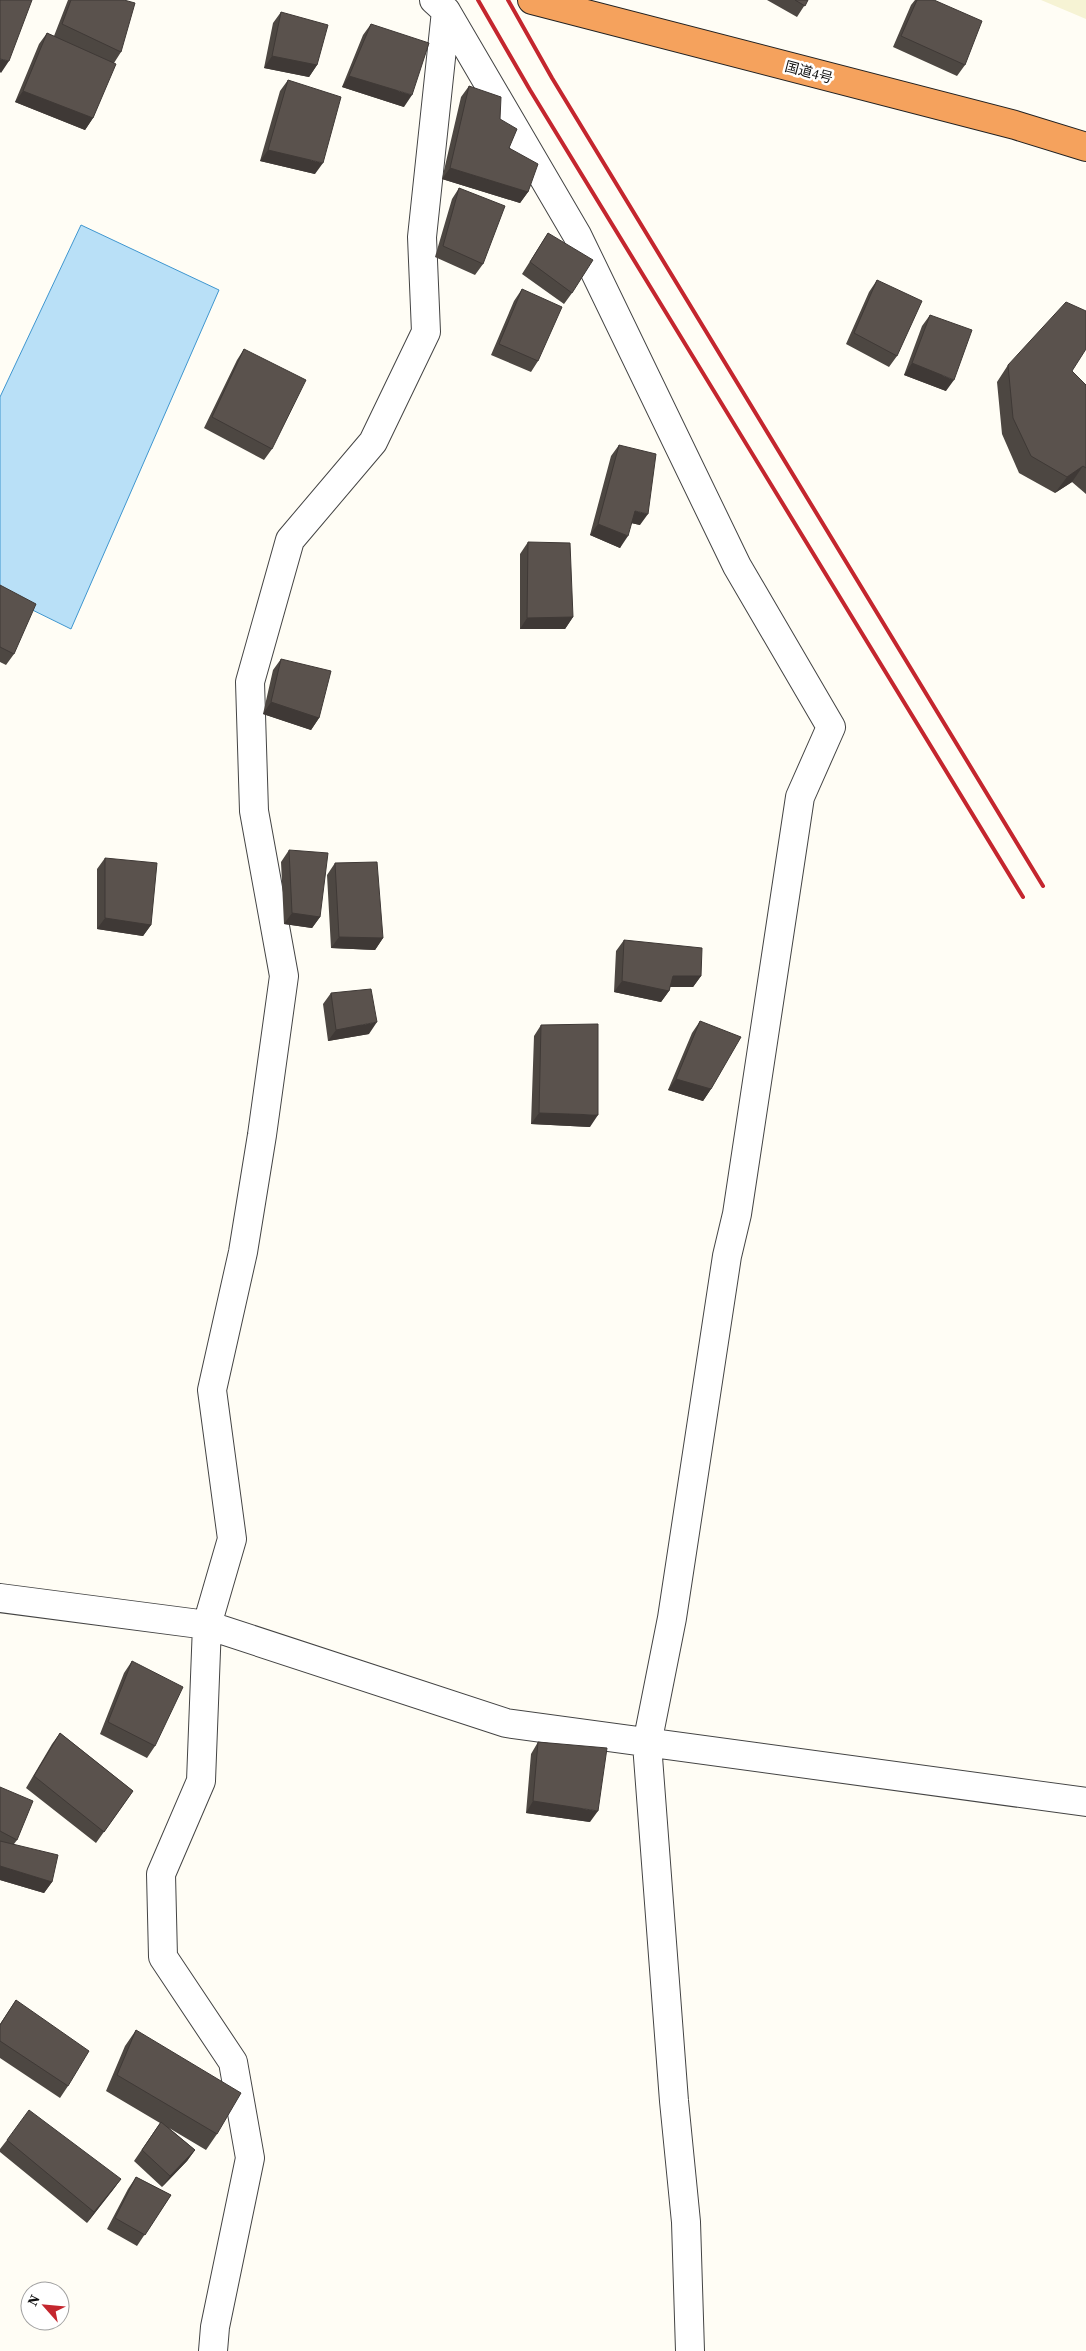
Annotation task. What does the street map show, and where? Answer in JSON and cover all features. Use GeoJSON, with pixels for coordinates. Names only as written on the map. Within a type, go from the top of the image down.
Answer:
{"type":"FeatureCollection","features":[{"type":"Feature","properties":{"kind":"highway","name":"国道4号"},"geometry":{"type":"LineString","coordinates":[[532,0],[1015,125],[1086,147]]}},
{"type":"Feature","properties":{"kind":"street"},"geometry":{"type":"LineString","coordinates":[[440,6],[577,235],[737,566],[831,727],[800,797],[737,1214],[727,1256],[672,1618],[648,1744],[674,2101],[686,2222],[690,2351]]}},
{"type":"Feature","properties":{"kind":"street"},"geometry":{"type":"LineString","coordinates":[[212,2351],[215,2327],[250,2158],[233,2062],[163,1957],[161,1874],[201,1781],[207,1625],[232,1539],[212,1390],[243,1252],[262,1135],[284,976],[254,812],[250,682],[290,540],[373,442],[426,332],[422,237],[440,6]]}},
{"type":"Feature","properties":{"kind":"street"},"geometry":{"type":"LineString","coordinates":[[0,1598],[207,1625],[506,1723],[648,1744],[1086,1802]]}},
{"type":"Feature","properties":{"kind":"shaded area"},"geometry":{"type":"Polygon","coordinates":[[[1041,0],[1086,0],[1086,19],[1041,0]]]}},
{"type":"Feature","properties":{"kind":"water"},"geometry":{"type":"Polygon","coordinates":[[[81,225],[219,290],[71,629],[0,594],[0,397],[81,225]]]}},
{"type":"Feature","properties":{"kind":"building"},"geometry":{"type":"Polygon","coordinates":[[[0,0],[32,0],[9,61],[0,59],[0,0]]]}},
{"type":"Feature","properties":{"kind":"building"},"geometry":{"type":"Polygon","coordinates":[[[71,0],[124,0],[135,3],[121,52],[62,24],[71,0]]]}},
{"type":"Feature","properties":{"kind":"building"},"geometry":{"type":"Polygon","coordinates":[[[795,0],[808,0],[805,6],[795,0]]]}},
{"type":"Feature","properties":{"kind":"building"},"geometry":{"type":"Polygon","coordinates":[[[917,0],[934,0],[982,21],[965,65],[901,36],[917,0]]]}},
{"type":"Feature","properties":{"kind":"building"},"geometry":{"type":"Polygon","coordinates":[[[281,12],[328,25],[317,65],[272,56],[281,12]]]}},
{"type":"Feature","properties":{"kind":"building"},"geometry":{"type":"Polygon","coordinates":[[[371,24],[429,43],[412,95],[349,76],[371,24]]]}},
{"type":"Feature","properties":{"kind":"building"},"geometry":{"type":"Polygon","coordinates":[[[47,33],[116,64],[93,118],[23,91],[47,33]]]}},
{"type":"Feature","properties":{"kind":"building"},"geometry":{"type":"Polygon","coordinates":[[[288,80],[341,97],[323,163],[268,150],[288,80]]]}},
{"type":"Feature","properties":{"kind":"building"},"geometry":{"type":"Polygon","coordinates":[[[469,86],[501,97],[500,119],[517,129],[509,148],[538,164],[528,192],[450,168],[469,86]]]}},
{"type":"Feature","properties":{"kind":"building"},"geometry":{"type":"Polygon","coordinates":[[[459,188],[505,206],[483,264],[443,246],[459,188]]]}},
{"type":"Feature","properties":{"kind":"building"},"geometry":{"type":"Polygon","coordinates":[[[548,233],[593,260],[572,293],[530,262],[548,233]]]}},
{"type":"Feature","properties":{"kind":"building"},"geometry":{"type":"Polygon","coordinates":[[[877,280],[922,301],[897,356],[854,333],[877,280]]]}},
{"type":"Feature","properties":{"kind":"building"},"geometry":{"type":"Polygon","coordinates":[[[522,289],[562,307],[538,361],[499,344],[522,289]]]}},
{"type":"Feature","properties":{"kind":"building"},"geometry":{"type":"Polygon","coordinates":[[[1066,302],[1086,311],[1086,349],[1072,371],[1086,385],[1086,468],[1083,466],[1067,477],[1031,456],[1013,418],[1008,365],[1066,302]]]}},
{"type":"Feature","properties":{"kind":"building"},"geometry":{"type":"Polygon","coordinates":[[[930,315],[972,330],[954,380],[912,363],[930,315]]]}},
{"type":"Feature","properties":{"kind":"building"},"geometry":{"type":"Polygon","coordinates":[[[244,349],[306,380],[272,449],[212,417],[244,349]]]}},
{"type":"Feature","properties":{"kind":"building"},"geometry":{"type":"Polygon","coordinates":[[[619,445],[656,454],[648,514],[635,511],[628,536],[598,524],[619,445]]]}},
{"type":"Feature","properties":{"kind":"building"},"geometry":{"type":"Polygon","coordinates":[[[528,542],[570,543],[573,617],[527,618],[528,542]]]}},
{"type":"Feature","properties":{"kind":"building"},"geometry":{"type":"Polygon","coordinates":[[[0,585],[36,604],[14,654],[0,647],[0,585]]]}},
{"type":"Feature","properties":{"kind":"building"},"geometry":{"type":"Polygon","coordinates":[[[281,659],[331,671],[319,718],[271,702],[281,659]]]}},
{"type":"Feature","properties":{"kind":"building"},"geometry":{"type":"Polygon","coordinates":[[[289,850],[328,853],[320,917],[292,913],[289,850]]]}},
{"type":"Feature","properties":{"kind":"building"},"geometry":{"type":"Polygon","coordinates":[[[105,858],[157,863],[151,925],[105,918],[105,858]]]}},
{"type":"Feature","properties":{"kind":"building"},"geometry":{"type":"Polygon","coordinates":[[[377,862],[383,938],[339,937],[335,863],[377,862]]]}},
{"type":"Feature","properties":{"kind":"building"},"geometry":{"type":"Polygon","coordinates":[[[624,940],[702,948],[701,976],[673,976],[669,991],[622,981],[624,940]]]}},
{"type":"Feature","properties":{"kind":"building"},"geometry":{"type":"Polygon","coordinates":[[[371,989],[377,1022],[336,1030],[331,993],[371,989]]]}},
{"type":"Feature","properties":{"kind":"building"},"geometry":{"type":"Polygon","coordinates":[[[700,1021],[741,1037],[711,1089],[676,1079],[700,1021]]]}},
{"type":"Feature","properties":{"kind":"building"},"geometry":{"type":"Polygon","coordinates":[[[598,1024],[598,1115],[539,1113],[541,1025],[598,1024]]]}},
{"type":"Feature","properties":{"kind":"building"},"geometry":{"type":"Polygon","coordinates":[[[132,1661],[183,1687],[155,1746],[108,1722],[132,1661]]]}},
{"type":"Feature","properties":{"kind":"building"},"geometry":{"type":"Polygon","coordinates":[[[60,1733],[133,1791],[104,1832],[34,1776],[60,1733]]]}},
{"type":"Feature","properties":{"kind":"building"},"geometry":{"type":"Polygon","coordinates":[[[538,1742],[607,1748],[598,1811],[533,1801],[538,1742]]]}},
{"type":"Feature","properties":{"kind":"building"},"geometry":{"type":"Polygon","coordinates":[[[0,1787],[33,1801],[17,1840],[0,1831],[0,1787]]]}},
{"type":"Feature","properties":{"kind":"building"},"geometry":{"type":"Polygon","coordinates":[[[0,1841],[58,1855],[52,1882],[0,1866],[0,1841]]]}},
{"type":"Feature","properties":{"kind":"building"},"geometry":{"type":"Polygon","coordinates":[[[16,2000],[89,2051],[68,2086],[0,2041],[0,2025],[16,2000]]]}},
{"type":"Feature","properties":{"kind":"building"},"geometry":{"type":"Polygon","coordinates":[[[136,2030],[241,2093],[217,2134],[117,2075],[136,2030]]]}},
{"type":"Feature","properties":{"kind":"building"},"geometry":{"type":"Polygon","coordinates":[[[29,2110],[121,2179],[94,2212],[7,2140],[29,2110]]]}},
{"type":"Feature","properties":{"kind":"building"},"geometry":{"type":"Polygon","coordinates":[[[161,2122],[195,2150],[170,2176],[142,2150],[161,2122]]]}},
{"type":"Feature","properties":{"kind":"building"},"geometry":{"type":"Polygon","coordinates":[[[136,2177],[171,2195],[145,2235],[115,2218],[136,2177]]]}},
{"type":"Feature","properties":{"kind":"railway"},"geometry":{"type":"LineString","coordinates":[[478,0],[530,90],[1023,897]]}},
{"type":"Feature","properties":{"kind":"railway"},"geometry":{"type":"LineString","coordinates":[[508,0],[552,78],[1043,886]]}}]}
